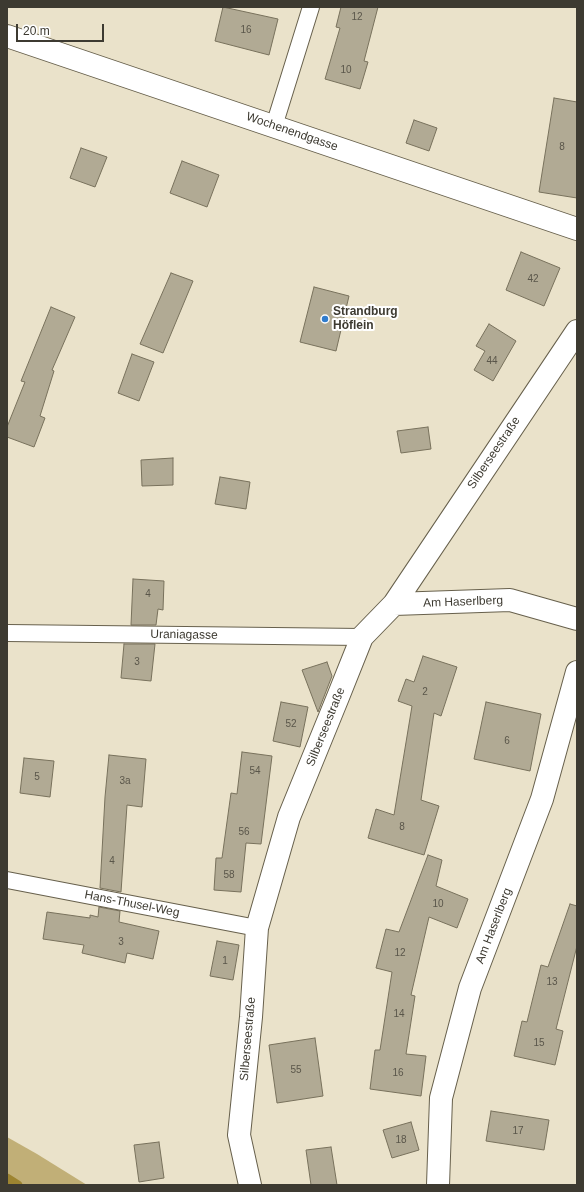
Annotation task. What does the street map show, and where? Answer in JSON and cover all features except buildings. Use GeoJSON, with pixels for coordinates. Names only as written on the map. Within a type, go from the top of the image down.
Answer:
{"type":"FeatureCollection","features":[{"type":"Feature","properties":{"kind":"street","name":"Wochenendgasse"},"geometry":{"type":"LineString","coordinates":[[7,36],[577,229]]}},
{"type":"Feature","properties":{"kind":"street","name":"Silberseestraße"},"geometry":{"type":"LineString","coordinates":[[250,1185],[239,1135],[251,1017],[257,928],[288,817],[362,637],[394,604],[577,331]]}},
{"type":"Feature","properties":{"kind":"street","name":"Am Haserlberg"},"geometry":{"type":"LineString","coordinates":[[394,604],[510,600],[577,619]]}},
{"type":"Feature","properties":{"kind":"street","name":"Am Haserlberg"},"geometry":{"type":"LineString","coordinates":[[438,1185],[441,1098],[470,988],[542,799],[577,672]]}},
{"type":"Feature","properties":{"kind":"lane"},"geometry":{"type":"LineString","coordinates":[[274,126],[311,7]]}},
{"type":"Feature","properties":{"kind":"lane","name":"Uraniagasse"},"geometry":{"type":"LineString","coordinates":[[7,633],[362,637]]}},
{"type":"Feature","properties":{"kind":"lane","name":"Hans-Thusel-Weg"},"geometry":{"type":"LineString","coordinates":[[7,880],[257,928]]}},
{"type":"Feature","properties":{"kind":"shaded area"},"geometry":{"type":"Polygon","coordinates":[[[7,1137],[37,1154],[87,1185],[7,1185],[7,1137]]]}},
{"type":"Feature","properties":{"kind":"waterway"},"geometry":{"type":"LineString","coordinates":[[7,1178],[18,1185]]}},
{"type":"Feature","properties":{"kind":"place","name":"Strandburg Höflein"},"geometry":{"type":"Point","coordinates":[325,319]}}]}
